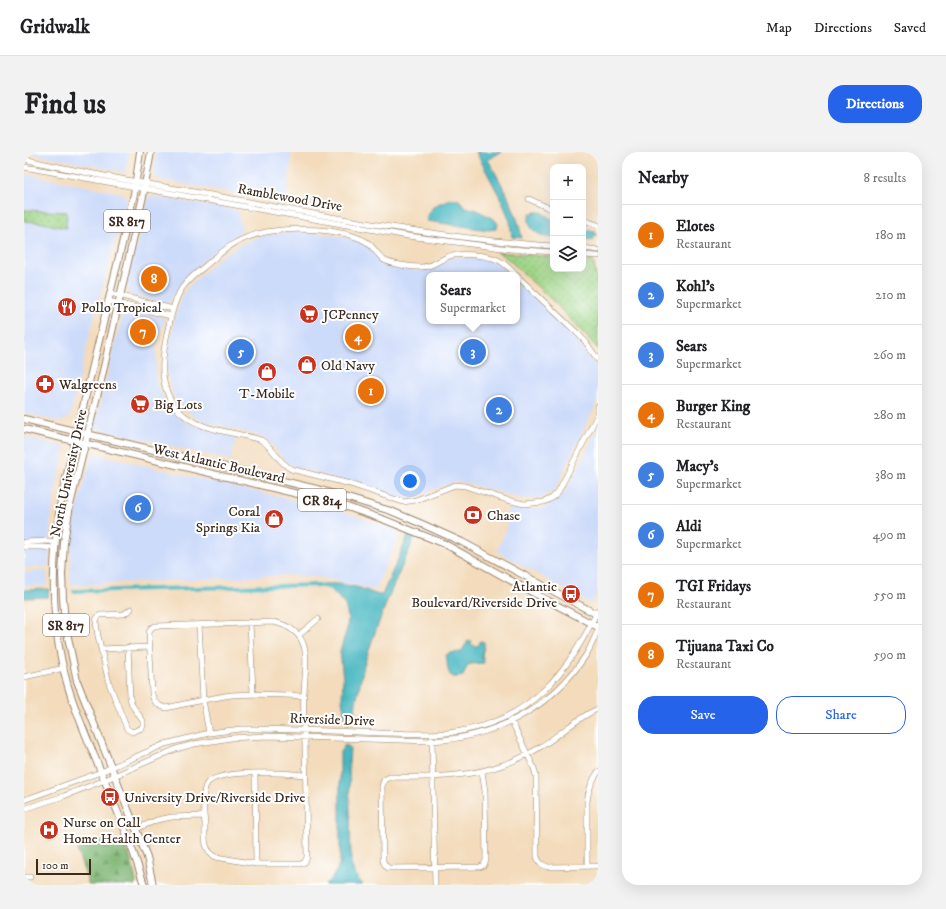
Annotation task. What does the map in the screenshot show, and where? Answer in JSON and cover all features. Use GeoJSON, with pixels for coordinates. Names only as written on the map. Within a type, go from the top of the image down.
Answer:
{"type":"FeatureCollection","features":[{"type":"Feature","properties":{"kind":"main road","name":"North University Drive"},"geometry":{"type":"LineString","coordinates":[[140,152],[136,184],[62,495],[55,546],[54,584],[56,624],[64,668],[72,698],[137,860],[144,885]]}},
{"type":"Feature","properties":{"kind":"main road","name":"North University Drive"},"geometry":{"type":"LineString","coordinates":[[151,152],[119,303],[70,505],[64,542],[63,598],[65,623],[77,682],[147,857],[153,885]]}},
{"type":"Feature","properties":{"kind":"main road","name":"West Atlantic Boulevard"},"geometry":{"type":"LineString","coordinates":[[24,419],[321,490],[361,501],[422,524],[484,554],[597,613]]}},
{"type":"Feature","properties":{"kind":"main road","name":"West Atlantic Boulevard"},"geometry":{"type":"LineString","coordinates":[[24,430],[334,503],[408,528],[450,546],[598,629]]}},
{"type":"Feature","properties":{"kind":"main road"},"geometry":{"type":"LineString","coordinates":[[57,525],[64,542]]}},
{"type":"Feature","properties":{"kind":"main road"},"geometry":{"type":"LineString","coordinates":[[55,546],[59,548],[63,559]]}},
{"type":"Feature","properties":{"kind":"main road"},"geometry":{"type":"LineString","coordinates":[[64,668],[68,669],[77,682]]}},
{"type":"Feature","properties":{"kind":"street","name":"Ramblewood Drive"},"geometry":{"type":"LineString","coordinates":[[24,159],[145,186],[408,236],[510,249],[550,252]]}},
{"type":"Feature","properties":{"kind":"street","name":"Ramblewood Drive"},"geometry":{"type":"LineString","coordinates":[[24,167],[136,184]]}},
{"type":"Feature","properties":{"kind":"street","name":"Ramblewood Drive"},"geometry":{"type":"LineString","coordinates":[[145,186],[409,230],[511,243],[550,246]]}},
{"type":"Feature","properties":{"kind":"street"},"geometry":{"type":"LineString","coordinates":[[529,199],[550,209]]}},
{"type":"Feature","properties":{"kind":"street"},"geometry":{"type":"LineString","coordinates":[[586,221],[598,225]]}},
{"type":"Feature","properties":{"kind":"street"},"geometry":{"type":"LineString","coordinates":[[513,272],[504,264],[491,257],[470,255],[450,255],[424,267],[384,260],[372,246],[364,240],[324,231],[306,229],[268,232],[239,240],[228,247],[190,279],[178,296],[171,316],[163,352],[163,380],[170,398],[179,411],[188,418],[205,426],[260,440],[267,445],[284,465],[291,469],[350,484],[403,502],[416,500],[449,486],[461,485],[517,503],[536,504],[548,501],[558,492],[598,414],[598,406]]}},
{"type":"Feature","properties":{"kind":"street"},"geometry":{"type":"LineString","coordinates":[[586,248],[598,250]]}},
{"type":"Feature","properties":{"kind":"street"},"geometry":{"type":"LineString","coordinates":[[586,254],[598,256]]}},
{"type":"Feature","properties":{"kind":"street"},"geometry":{"type":"LineString","coordinates":[[520,278],[537,296],[561,316],[585,341],[598,360]]}},
{"type":"Feature","properties":{"kind":"street"},"geometry":{"type":"LineString","coordinates":[[110,293],[173,309]]}},
{"type":"Feature","properties":{"kind":"street"},"geometry":{"type":"LineString","coordinates":[[108,301],[171,316]]}},
{"type":"Feature","properties":{"kind":"street"},"geometry":{"type":"LineString","coordinates":[[24,542],[51,541],[55,546]]}},
{"type":"Feature","properties":{"kind":"street"},"geometry":{"type":"LineString","coordinates":[[24,547],[55,546]]}},
{"type":"Feature","properties":{"kind":"street"},"geometry":{"type":"LineString","coordinates":[[128,647],[130,698],[132,706],[143,721],[144,725],[142,728],[132,732],[127,729],[109,683],[96,622],[100,615],[124,614],[131,609]]}},
{"type":"Feature","properties":{"kind":"street","name":"Riverside Drive"},"geometry":{"type":"LineString","coordinates":[[24,800],[101,772],[165,744],[209,733],[240,729],[432,734],[470,729],[508,715],[538,696],[551,683],[578,649],[597,613]]}},
{"type":"Feature","properties":{"kind":"street"},"geometry":{"type":"LineString","coordinates":[[299,635],[318,619]]}},
{"type":"Feature","properties":{"kind":"street"},"geometry":{"type":"LineString","coordinates":[[250,622],[253,694]]}},
{"type":"Feature","properties":{"kind":"street"},"geometry":{"type":"LineString","coordinates":[[304,696],[253,694],[234,695],[166,708],[157,704],[153,699],[149,632],[155,626],[274,622],[291,628],[299,635],[303,642],[306,659],[304,737],[305,775],[307,857],[305,862],[301,864],[256,864],[216,857],[207,850],[205,844],[204,790],[210,780],[216,777],[256,773],[305,775]]}},
{"type":"Feature","properties":{"kind":"street"},"geometry":{"type":"LineString","coordinates":[[199,625],[203,700],[209,733]]}},
{"type":"Feature","properties":{"kind":"street","name":"Riverside Drive"},"geometry":{"type":"LineString","coordinates":[[24,809],[104,780],[176,750],[206,742],[247,736],[432,741],[453,739],[484,733],[512,722],[536,707],[561,685],[586,654],[598,629]]}},
{"type":"Feature","properties":{"kind":"street"},"geometry":{"type":"LineString","coordinates":[[101,649],[149,647]]}},
{"type":"Feature","properties":{"kind":"street"},"geometry":{"type":"LineString","coordinates":[[24,677],[64,668]]}},
{"type":"Feature","properties":{"kind":"street"},"geometry":{"type":"LineString","coordinates":[[482,772],[485,791],[486,860],[484,864],[480,867],[435,869],[388,868],[385,865],[383,861],[382,786],[384,780],[390,777],[434,778],[482,772],[528,754],[558,736],[577,720],[598,709]]}},
{"type":"Feature","properties":{"kind":"street"},"geometry":{"type":"LineString","coordinates":[[508,715],[528,754],[536,776],[538,862],[543,866],[548,867],[598,866]]}},
{"type":"Feature","properties":{"kind":"street"},"geometry":{"type":"LineString","coordinates":[[432,734],[435,885]]}},
{"type":"Feature","properties":{"kind":"street"},"geometry":{"type":"LineString","coordinates":[[587,866],[588,792],[591,782],[598,772]]}},
{"type":"Feature","properties":{"kind":"street"},"geometry":{"type":"LineString","coordinates":[[256,773],[256,864]]}},
{"type":"Feature","properties":{"kind":"street"},"geometry":{"type":"LineString","coordinates":[[136,829],[157,820],[172,817],[204,816]]}},
{"type":"Feature","properties":{"kind":"street"},"geometry":{"type":"LineString","coordinates":[[24,877],[30,877]]}},
{"type":"Feature","properties":{"kind":"shaded area"},"geometry":{"type":"Polygon","coordinates":[[[24,152],[129,152],[126,172],[24,152]]]}},
{"type":"Feature","properties":{"kind":"shaded area"},"geometry":{"type":"Polygon","coordinates":[[[156,152],[292,152],[286,202],[161,180],[155,176],[154,172],[156,152]]]}},
{"type":"Feature","properties":{"kind":"shaded area"},"geometry":{"type":"Polygon","coordinates":[[[24,174],[122,193],[127,198],[98,301],[70,416],[61,422],[24,413],[24,174]]]}},
{"type":"Feature","properties":{"kind":"shaded area"},"geometry":{"type":"Polygon","coordinates":[[[149,196],[237,210],[242,231],[204,260],[181,283],[167,304],[130,295],[127,283],[149,196]]]}},
{"type":"Feature","properties":{"kind":"shaded area"},"geometry":{"type":"Polygon","coordinates":[[[299,231],[334,235],[358,240],[367,245],[387,265],[417,271],[428,269],[453,257],[493,261],[503,266],[509,272],[426,272],[426,324],[520,324],[520,283],[577,340],[598,370],[598,400],[555,489],[543,497],[530,499],[519,498],[467,483],[454,482],[405,499],[295,467],[287,463],[266,438],[199,420],[181,407],[173,395],[169,382],[167,358],[175,317],[183,294],[187,288],[221,256],[247,241],[266,235],[299,231]]]}},
{"type":"Feature","properties":{"kind":"shaded area"},"geometry":{"type":"Polygon","coordinates":[[[124,308],[165,318],[156,347],[156,383],[164,398],[183,421],[214,432],[236,437],[231,460],[94,428],[124,308]]]}},
{"type":"Feature","properties":{"kind":"shaded area"},"geometry":{"type":"Polygon","coordinates":[[[598,427],[598,591],[591,604],[497,551],[507,527],[508,511],[513,507],[530,509],[543,508],[558,500],[569,486],[598,427]]]}},
{"type":"Feature","properties":{"kind":"shaded area"},"geometry":{"type":"Polygon","coordinates":[[[24,437],[65,447],[50,525],[49,566],[24,567],[24,437]]]}},
{"type":"Feature","properties":{"kind":"shaded area"},"geometry":{"type":"Polygon","coordinates":[[[92,453],[324,507],[347,513],[400,532],[375,590],[326,578],[295,575],[72,585],[70,577],[72,534],[92,453]]]}},
{"type":"Feature","properties":{"kind":"shaded area"},"geometry":{"type":"Polygon","coordinates":[[[47,571],[47,585],[24,586],[24,572],[47,571]]]}},
{"type":"Feature","properties":{"kind":"green space"},"geometry":{"type":"Polygon","coordinates":[[[24,210],[67,212],[66,228],[38,222],[24,221],[24,210]]]}},
{"type":"Feature","properties":{"kind":"green space"},"geometry":{"type":"Polygon","coordinates":[[[497,252],[550,257],[550,272],[586,272],[586,259],[593,260],[598,290],[598,349],[555,303],[508,259],[497,252]]]}},
{"type":"Feature","properties":{"kind":"green space"},"geometry":{"type":"Polygon","coordinates":[[[107,840],[123,843],[126,847],[133,867],[136,882],[135,885],[89,885],[77,850],[107,840]]]}},
{"type":"Feature","properties":{"kind":"water"},"geometry":{"type":"Polygon","coordinates":[[[476,152],[501,152],[488,160],[513,207],[522,238],[512,237],[510,221],[502,201],[476,152]]]}},
{"type":"Feature","properties":{"kind":"water"},"geometry":{"type":"Polygon","coordinates":[[[453,198],[459,200],[465,207],[477,210],[495,220],[498,224],[496,229],[489,230],[427,221],[427,216],[431,209],[439,203],[453,198]]]}},
{"type":"Feature","properties":{"kind":"water"},"geometry":{"type":"Polygon","coordinates":[[[541,212],[550,218],[550,237],[539,234],[532,228],[529,220],[530,214],[541,212]]]}},
{"type":"Feature","properties":{"kind":"water"},"geometry":{"type":"Polygon","coordinates":[[[586,229],[595,232],[596,236],[592,240],[586,239],[586,229]]]}},
{"type":"Feature","properties":{"kind":"water"},"geometry":{"type":"Polygon","coordinates":[[[409,534],[414,536],[413,541],[374,635],[364,665],[356,702],[354,720],[348,726],[342,700],[343,679],[340,651],[347,629],[348,617],[345,605],[324,584],[351,586],[382,595],[409,534]]]}},
{"type":"Feature","properties":{"kind":"water"},"geometry":{"type":"Polygon","coordinates":[[[49,589],[48,597],[24,598],[24,590],[49,589]]]}},
{"type":"Feature","properties":{"kind":"water"},"geometry":{"type":"Polygon","coordinates":[[[468,641],[471,641],[471,645],[477,646],[480,641],[484,642],[482,655],[484,663],[470,664],[467,666],[463,676],[452,677],[448,670],[446,655],[461,652],[468,641]]]}},
{"type":"Feature","properties":{"kind":"water"},"geometry":{"type":"Polygon","coordinates":[[[345,745],[350,747],[351,863],[354,873],[363,885],[324,885],[330,880],[338,868],[340,861],[340,752],[345,745]]]}},
{"type":"Feature","properties":{"kind":"waterway"},"geometry":{"type":"LineString","coordinates":[[74,591],[318,585],[331,588]]}},
{"type":"Feature","properties":{"kind":"place","name":"Tijuana Taxi Co"},"geometry":{"type":"Point","coordinates":[154,279]}},
{"type":"Feature","properties":{"kind":"place","name":"Pollo Tropical"},"geometry":{"type":"Point","coordinates":[67,307]}},
{"type":"Feature","properties":{"kind":"place","name":"JCPenney"},"geometry":{"type":"Point","coordinates":[309,314]}},
{"type":"Feature","properties":{"kind":"place","name":"TGI Fridays"},"geometry":{"type":"Point","coordinates":[143,332]}},
{"type":"Feature","properties":{"kind":"place","name":"Burger King"},"geometry":{"type":"Point","coordinates":[358,337]}},
{"type":"Feature","properties":{"kind":"place","name":"Macy's"},"geometry":{"type":"Point","coordinates":[241,352]}},
{"type":"Feature","properties":{"kind":"place","name":"Sears"},"geometry":{"type":"Point","coordinates":[473,352]}},
{"type":"Feature","properties":{"kind":"place","name":"Old Navy"},"geometry":{"type":"Point","coordinates":[307,365]}},
{"type":"Feature","properties":{"kind":"place","name":"T-Mobile"},"geometry":{"type":"Point","coordinates":[267,372]}},
{"type":"Feature","properties":{"kind":"place","name":"Walgreens"},"geometry":{"type":"Point","coordinates":[45,384]}},
{"type":"Feature","properties":{"kind":"place","name":"Elotes"},"geometry":{"type":"Point","coordinates":[371,391]}},
{"type":"Feature","properties":{"kind":"place","name":"Big Lots"},"geometry":{"type":"Point","coordinates":[140,404]}},
{"type":"Feature","properties":{"kind":"place","name":"Kohl's"},"geometry":{"type":"Point","coordinates":[499,410]}},
{"type":"Feature","properties":{"kind":"place","name":"Aldi"},"geometry":{"type":"Point","coordinates":[138,508]}},
{"type":"Feature","properties":{"kind":"place","name":"Chase"},"geometry":{"type":"Point","coordinates":[473,515]}},
{"type":"Feature","properties":{"kind":"place","name":"Coral Springs Kia"},"geometry":{"type":"Point","coordinates":[274,519]}},
{"type":"Feature","properties":{"kind":"place","name":"Atlantic Boulevard/Riverside Drive"},"geometry":{"type":"Point","coordinates":[571,594]}},
{"type":"Feature","properties":{"kind":"place","name":"University Drive/Riverside Drive"},"geometry":{"type":"Point","coordinates":[110,797]}},
{"type":"Feature","properties":{"kind":"place","name":"Nurse on Call Home Health Center"},"geometry":{"type":"Point","coordinates":[49,830]}}]}
